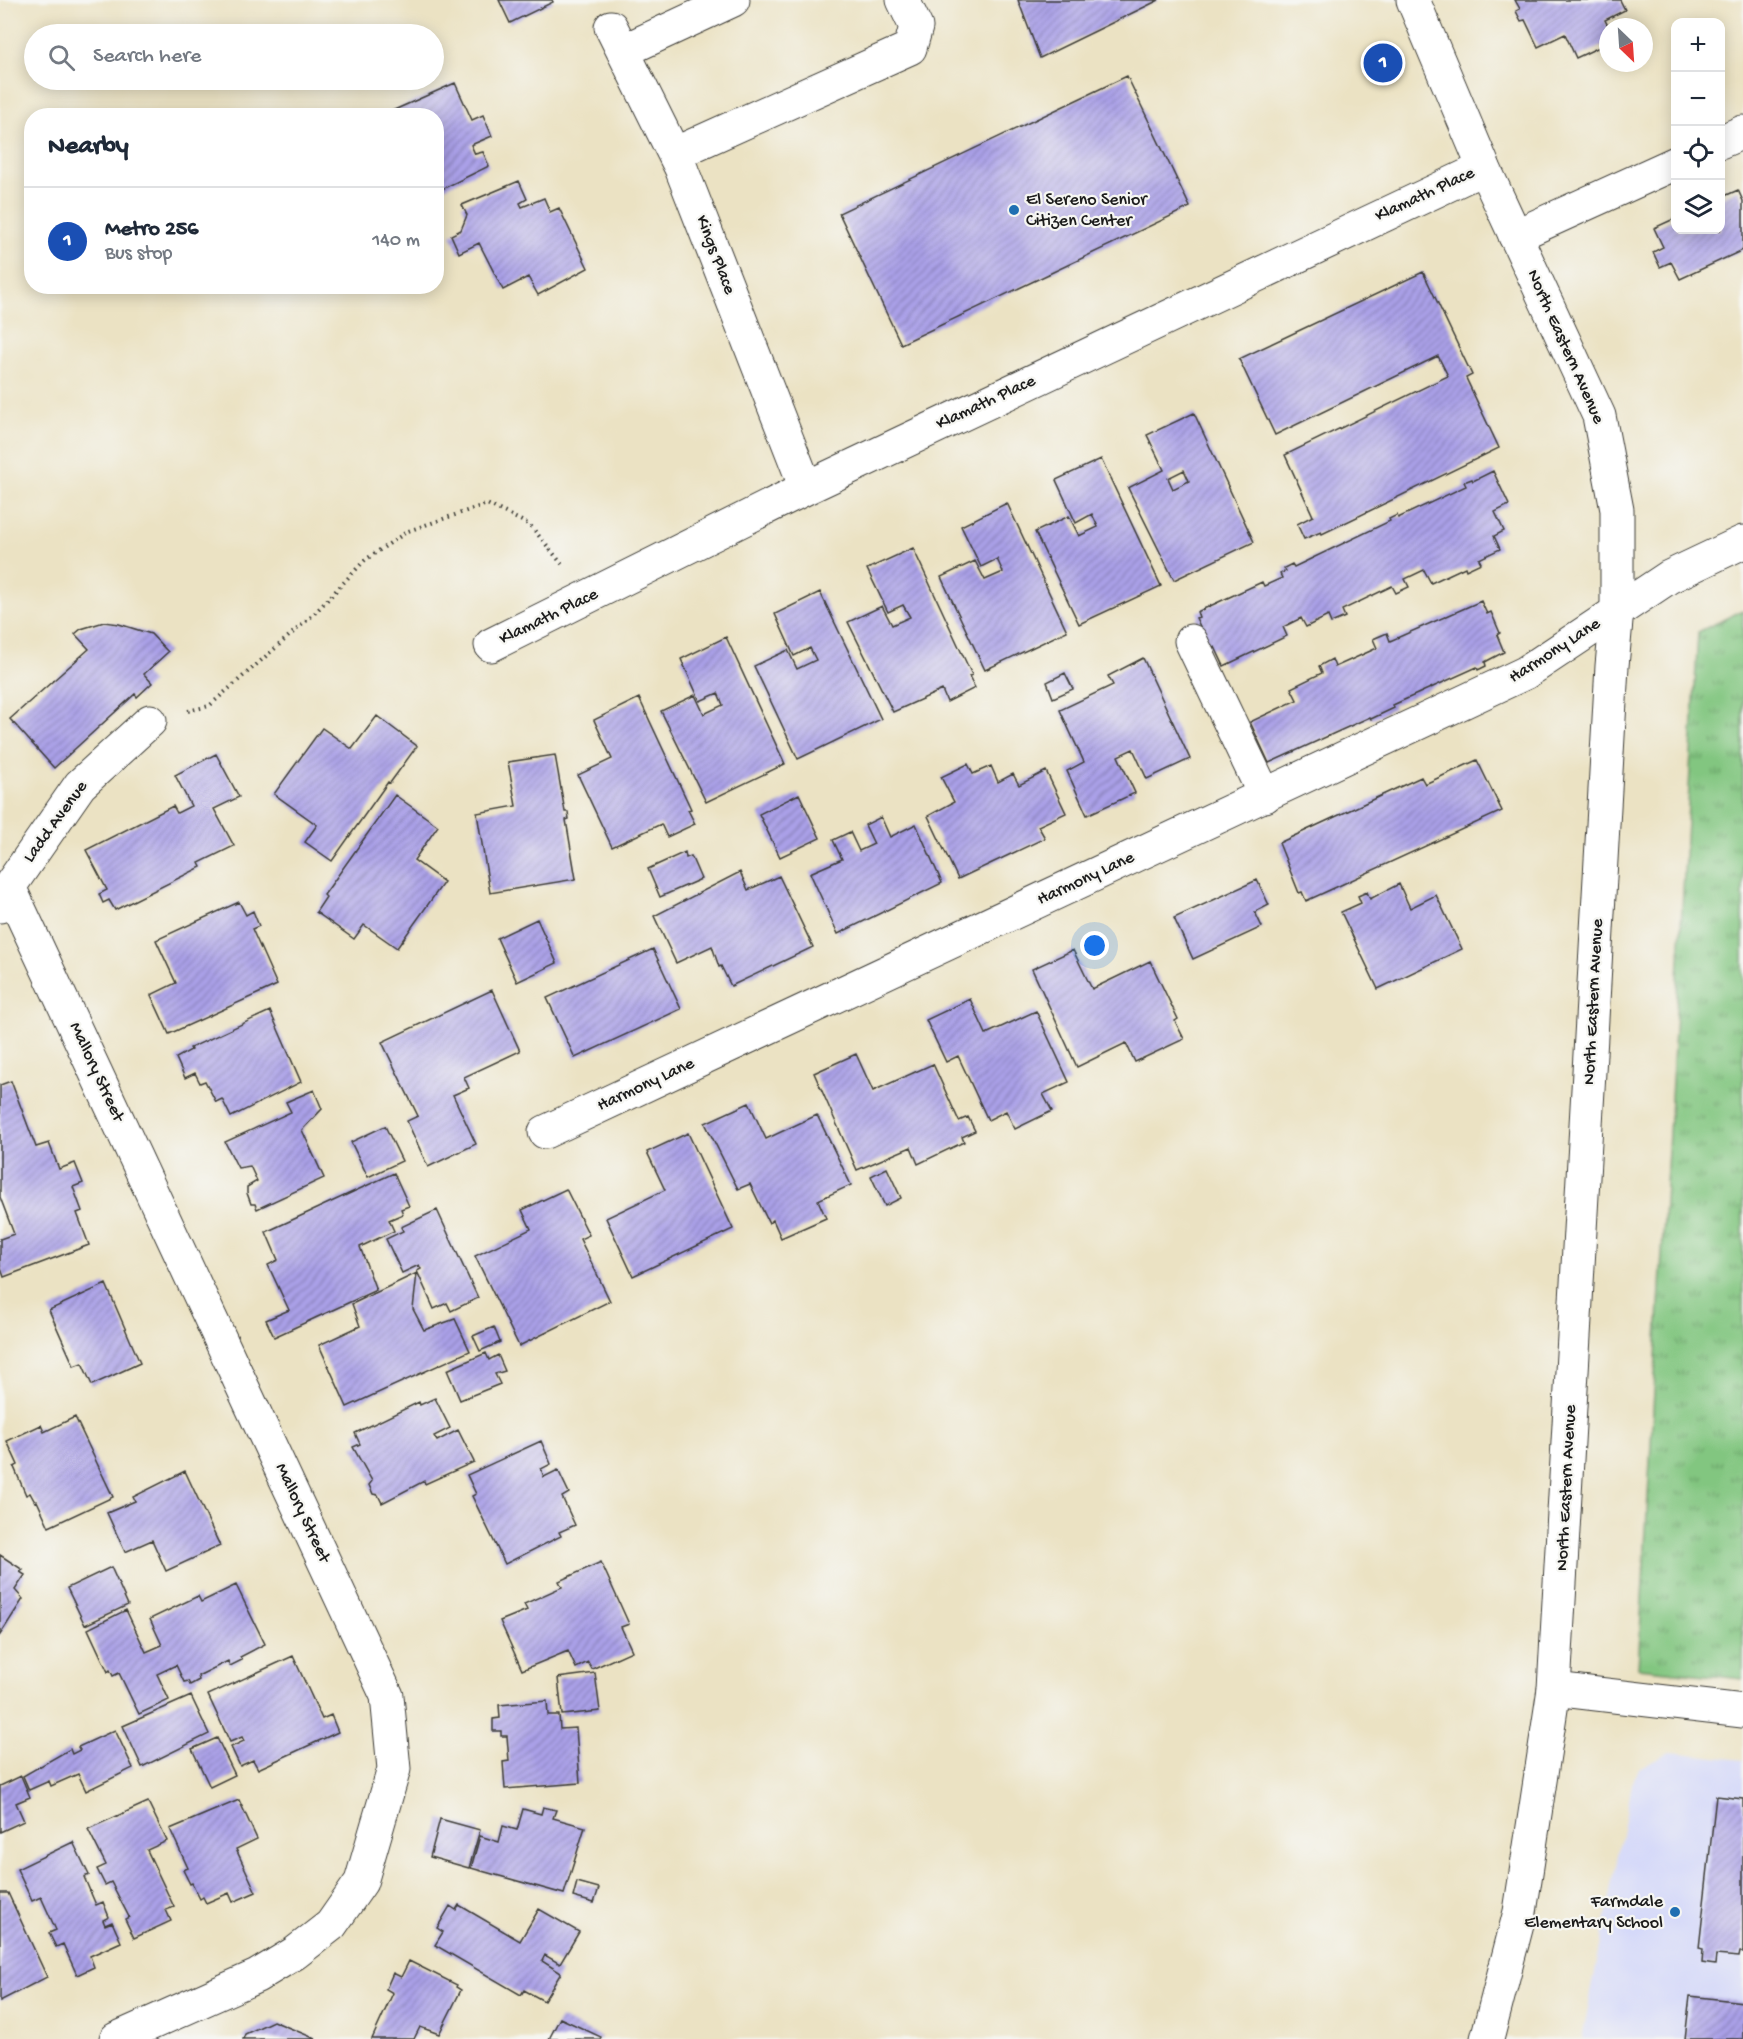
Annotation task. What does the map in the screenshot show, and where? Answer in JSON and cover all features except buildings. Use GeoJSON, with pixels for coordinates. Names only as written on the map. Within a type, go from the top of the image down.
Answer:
{"type":"FeatureCollection","features":[{"type":"Feature","properties":{"kind":"street","name":"Kings Place"},"geometry":{"type":"LineString","coordinates":[[733,0],[617,39],[674,154],[806,489]]}},
{"type":"Feature","properties":{"kind":"street"},"geometry":{"type":"LineString","coordinates":[[674,154],[910,48],[916,27],[903,0]]}},
{"type":"Feature","properties":{"kind":"street","name":"North Eastern Avenue"},"geometry":{"type":"LineString","coordinates":[[1413,0],[1484,168],[1599,416],[1617,510],[1617,609],[1554,1689],[1520,1912],[1487,2039]]}},
{"type":"Feature","properties":{"kind":"street"},"geometry":{"type":"LineString","coordinates":[[1725,140],[1743,132]]}},
{"type":"Feature","properties":{"kind":"street"},"geometry":{"type":"LineString","coordinates":[[1515,236],[1671,165]]}},
{"type":"Feature","properties":{"kind":"street","name":"Klamath Place"},"geometry":{"type":"LineString","coordinates":[[491,645],[590,599],[806,489],[1484,168]]}},
{"type":"Feature","properties":{"kind":"street","name":"Harmony Lane"},"geometry":{"type":"LineString","coordinates":[[545,1132],[1525,673],[1617,609],[1670,577],[1743,542]]}},
{"type":"Feature","properties":{"kind":"street"},"geometry":{"type":"LineString","coordinates":[[1191,641],[1265,796]]}},
{"type":"Feature","properties":{"kind":"street","name":"Ladd Avenue"},"geometry":{"type":"LineString","coordinates":[[4,897],[80,785],[150,721]]}},
{"type":"Feature","properties":{"kind":"street","name":"Mallory Street"},"geometry":{"type":"LineString","coordinates":[[4,897],[387,1696],[394,1769],[361,1882],[331,1925],[295,1953],[257,1976],[116,2039]]}},
{"type":"Feature","properties":{"kind":"street"},"geometry":{"type":"LineString","coordinates":[[1554,1689],[1743,1711]]}},
{"type":"Feature","properties":{"kind":"path"},"geometry":{"type":"LineString","coordinates":[[150,721],[209,706],[312,616],[365,560],[408,531],[487,504],[530,525],[590,599]]}},
{"type":"Feature","properties":{"kind":"shaded area","name":"Farmdale Elementary School"},"geometry":{"type":"Polygon","coordinates":[[[1670,1752],[1743,1760],[1743,2039],[1582,2039],[1632,1784],[1639,1769],[1670,1752]]]}},
{"type":"Feature","properties":{"kind":"green space"},"geometry":{"type":"Polygon","coordinates":[[[1743,610],[1743,1679],[1638,1668],[1698,632],[1743,610]]]}},
{"type":"Feature","properties":{"kind":"place","name":"Metro 256"},"geometry":{"type":"Point","coordinates":[1383,63]}},
{"type":"Feature","properties":{"kind":"place","name":"El Sereno Senior Citizen Center"},"geometry":{"type":"Point","coordinates":[1014,210]}},
{"type":"Feature","properties":{"kind":"place","name":"Farmdale Elementary School"},"geometry":{"type":"Point","coordinates":[1675,1912]}}]}
